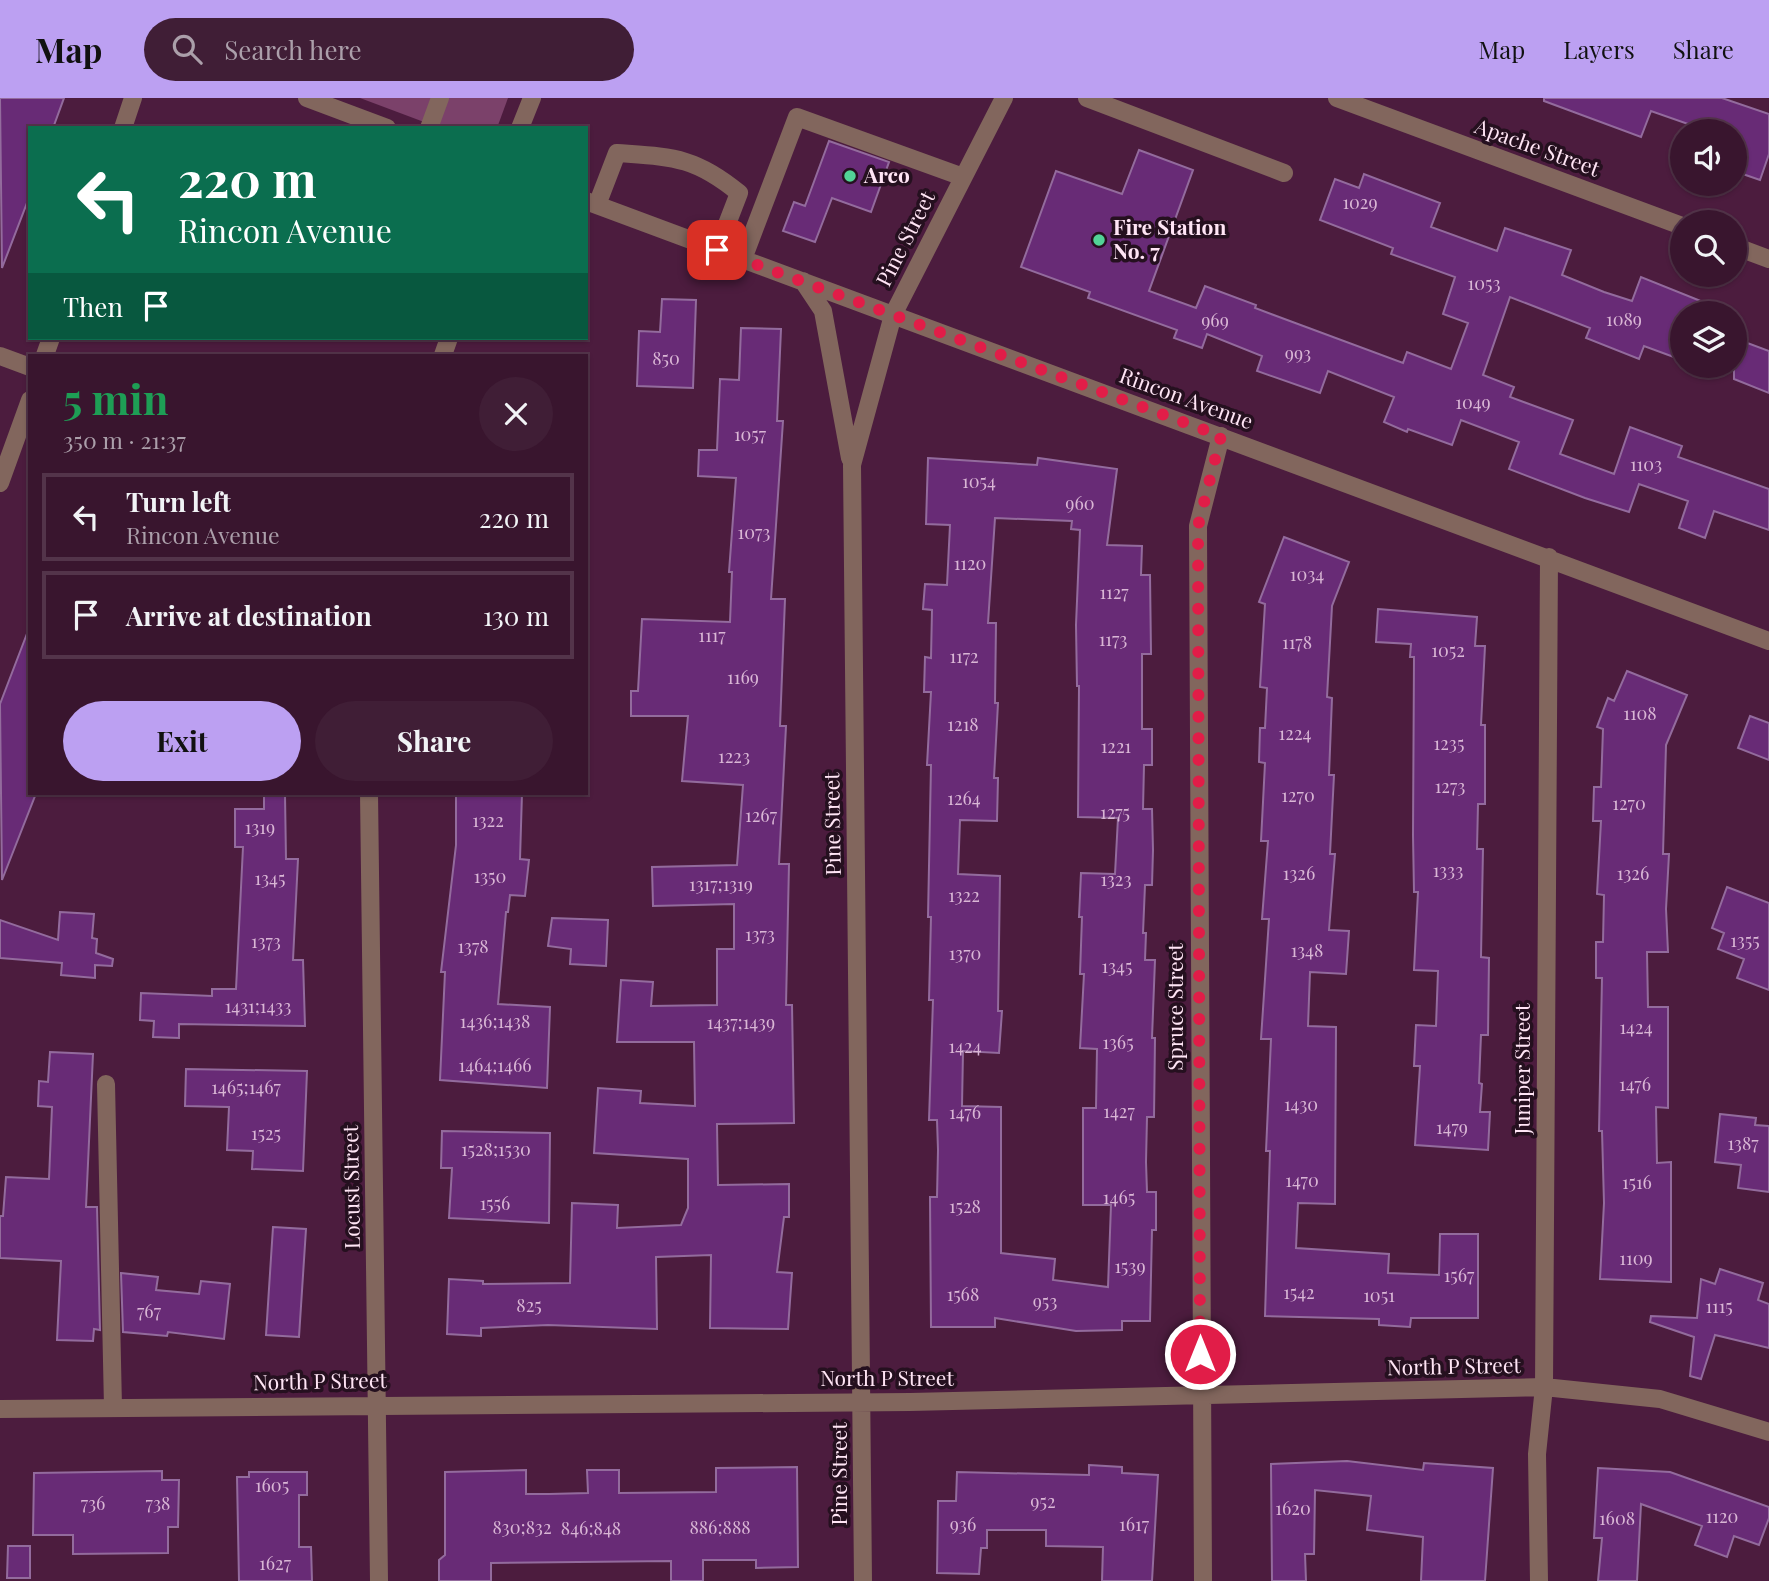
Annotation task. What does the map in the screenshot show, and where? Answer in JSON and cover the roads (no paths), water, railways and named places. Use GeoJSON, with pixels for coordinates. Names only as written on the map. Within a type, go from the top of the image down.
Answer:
{"type":"FeatureCollection","features":[{"type":"Feature","properties":{"kind":"street"},"geometry":{"type":"LineString","coordinates":[[124,126],[133,98]]}},
{"type":"Feature","properties":{"kind":"street"},"geometry":{"type":"LineString","coordinates":[[307,98],[352,106],[384,126]]}},
{"type":"Feature","properties":{"kind":"street"},"geometry":{"type":"LineString","coordinates":[[430,126],[440,98]]}},
{"type":"Feature","properties":{"kind":"street"},"geometry":{"type":"LineString","coordinates":[[521,126],[531,98]]}},
{"type":"Feature","properties":{"kind":"street","name":"Pine Street"},"geometry":{"type":"LineString","coordinates":[[863,1581],[852,465],[893,315],[1004,98]]}},
{"type":"Feature","properties":{"kind":"street"},"geometry":{"type":"LineString","coordinates":[[1087,98],[1284,173]]}},
{"type":"Feature","properties":{"kind":"street","name":"Apache Street"},"geometry":{"type":"LineString","coordinates":[[1337,98],[1670,222]]}},
{"type":"Feature","properties":{"kind":"street"},"geometry":{"type":"LineString","coordinates":[[743,259],[797,117],[963,177]]}},
{"type":"Feature","properties":{"kind":"street"},"geometry":{"type":"LineString","coordinates":[[592,203],[617,153],[680,158],[716,174],[738,193],[717,250]]}},
{"type":"Feature","properties":{"kind":"street","name":"Rincon Avenue"},"geometry":{"type":"LineString","coordinates":[[592,203],[1769,641]]}},
{"type":"Feature","properties":{"kind":"street"},"geometry":{"type":"LineString","coordinates":[[1747,251],[1769,259]]}},
{"type":"Feature","properties":{"kind":"street"},"geometry":{"type":"LineString","coordinates":[[803,281],[823,311],[852,465]]}},
{"type":"Feature","properties":{"kind":"street"},"geometry":{"type":"LineString","coordinates":[[0,356],[28,366]]}},
{"type":"Feature","properties":{"kind":"street"},"geometry":{"type":"LineString","coordinates":[[0,483],[28,406]]}},
{"type":"Feature","properties":{"kind":"street","name":"Spruce Street"},"geometry":{"type":"LineString","coordinates":[[1203,1581],[1200,1396],[1198,526],[1221,436]]}},
{"type":"Feature","properties":{"kind":"street","name":"Juniper Street"},"geometry":{"type":"LineString","coordinates":[[1539,1581],[1537,1454],[1544,1387],[1549,557]]}},
{"type":"Feature","properties":{"kind":"street","name":"Locust Street"},"geometry":{"type":"LineString","coordinates":[[369,795],[379,1404],[379,1581]]}},
{"type":"Feature","properties":{"kind":"street"},"geometry":{"type":"LineString","coordinates":[[106,1084],[113,1407]]}},
{"type":"Feature","properties":{"kind":"street","name":"North P Street"},"geometry":{"type":"LineString","coordinates":[[0,1409],[863,1402],[1544,1387],[1660,1399],[1769,1432]]}},
{"type":"Feature","properties":{"kind":"place","name":"Arco"},"geometry":{"type":"Point","coordinates":[850,176]}},
{"type":"Feature","properties":{"kind":"place","name":"Fire Station No. 7"},"geometry":{"type":"Point","coordinates":[1099,240]}}]}
